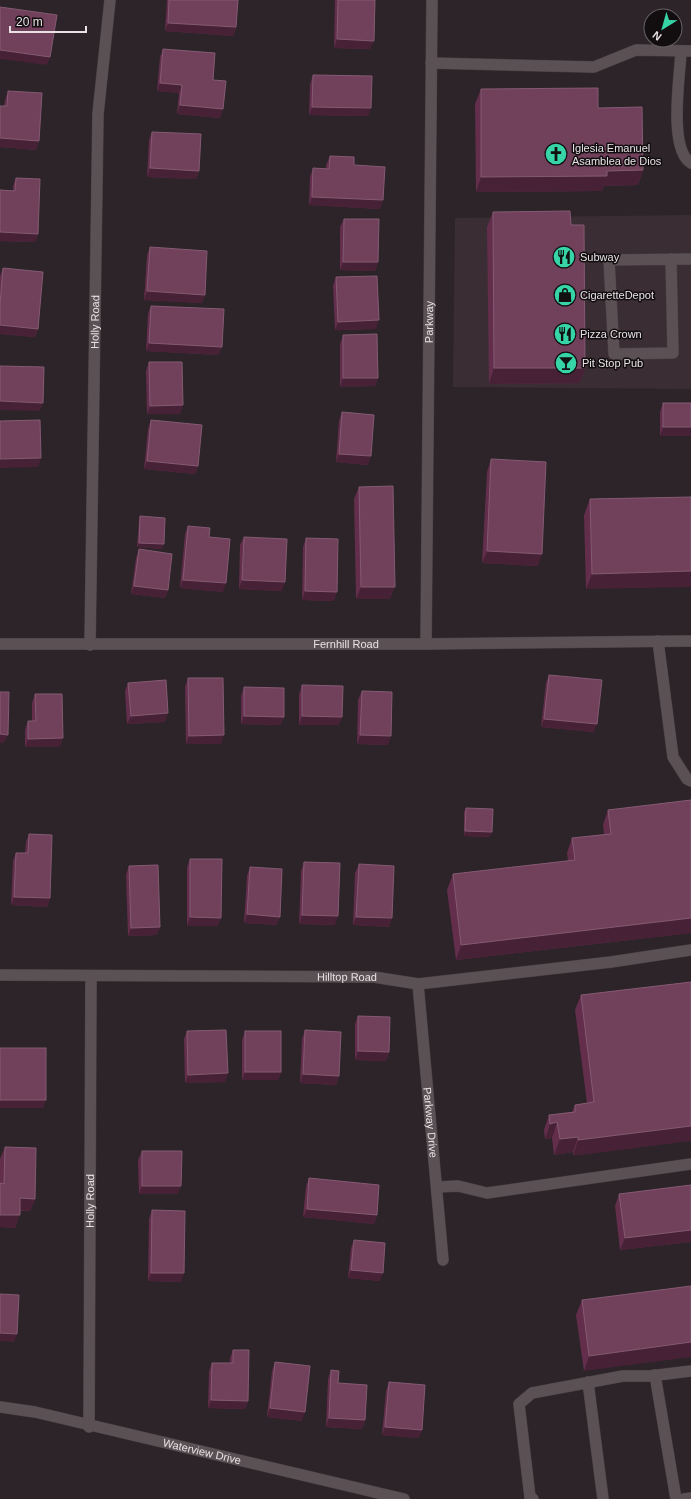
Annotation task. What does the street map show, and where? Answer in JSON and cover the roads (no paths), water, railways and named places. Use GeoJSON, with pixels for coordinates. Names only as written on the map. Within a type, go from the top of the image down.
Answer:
{"type":"FeatureCollection","features":[{"type":"Feature","properties":{"kind":"street","name":"Holly Road"},"geometry":{"type":"LineString","coordinates":[[90,645],[98,114],[110,0]]}},
{"type":"Feature","properties":{"kind":"street","name":"Parkway"},"geometry":{"type":"LineString","coordinates":[[426,644],[432,0]]}},
{"type":"Feature","properties":{"kind":"street"},"geometry":{"type":"LineString","coordinates":[[431,63],[594,67],[636,50],[686,51],[677,132],[681,152],[691,163]]}},
{"type":"Feature","properties":{"kind":"street"},"geometry":{"type":"LineString","coordinates":[[671,259],[673,352],[614,354],[609,260],[671,259],[691,259]]}},
{"type":"Feature","properties":{"kind":"street"},"geometry":{"type":"LineString","coordinates":[[658,641],[673,757],[687,779],[691,781]]}},
{"type":"Feature","properties":{"kind":"street","name":"Fernhill Road"},"geometry":{"type":"LineString","coordinates":[[0,644],[426,644],[691,641]]}},
{"type":"Feature","properties":{"kind":"street","name":"Hilltop Road"},"geometry":{"type":"LineString","coordinates":[[0,975],[374,977],[418,984],[611,962],[691,950]]}},
{"type":"Feature","properties":{"kind":"street","name":"Holly Road"},"geometry":{"type":"LineString","coordinates":[[89,1427],[91,976]]}},
{"type":"Feature","properties":{"kind":"street","name":"Parkway Drive"},"geometry":{"type":"LineString","coordinates":[[418,984],[443,1260]]}},
{"type":"Feature","properties":{"kind":"street"},"geometry":{"type":"LineString","coordinates":[[437,1187],[458,1186],[487,1193],[691,1164]]}},
{"type":"Feature","properties":{"kind":"street"},"geometry":{"type":"LineString","coordinates":[[533,1499],[530,1497],[519,1404],[532,1393],[623,1376],[655,1375],[691,1371]]}},
{"type":"Feature","properties":{"kind":"street"},"geometry":{"type":"LineString","coordinates":[[655,1375],[676,1499]]}},
{"type":"Feature","properties":{"kind":"street"},"geometry":{"type":"LineString","coordinates":[[588,1382],[603,1499]]}},
{"type":"Feature","properties":{"kind":"street","name":"Waterview Drive"},"geometry":{"type":"LineString","coordinates":[[0,1407],[35,1412],[89,1427],[404,1499]]}},
{"type":"Feature","properties":{"kind":"street"},"geometry":{"type":"LineString","coordinates":[[684,1499],[691,1498]]}},
{"type":"Feature","properties":{"kind":"place","name":"Iglesia Emanuel Asamblea de Dios"},"geometry":{"type":"Point","coordinates":[556,154]}},
{"type":"Feature","properties":{"kind":"place","name":"Subway"},"geometry":{"type":"Point","coordinates":[564,257]}},
{"type":"Feature","properties":{"kind":"place","name":"CigaretteDepot"},"geometry":{"type":"Point","coordinates":[565,295]}},
{"type":"Feature","properties":{"kind":"place","name":"Pizza Crown"},"geometry":{"type":"Point","coordinates":[565,334]}},
{"type":"Feature","properties":{"kind":"place","name":"Pit Stop Pub"},"geometry":{"type":"Point","coordinates":[566,363]}}]}
